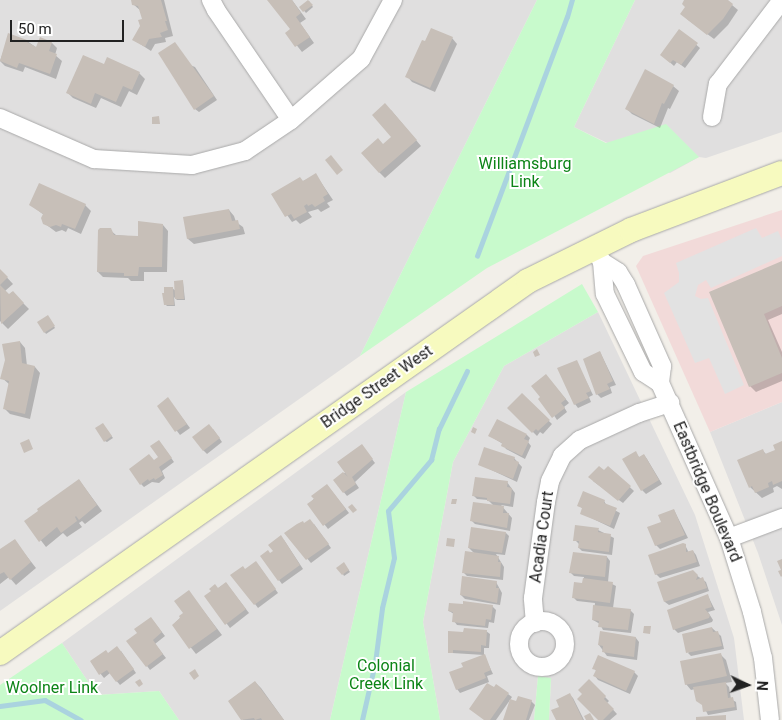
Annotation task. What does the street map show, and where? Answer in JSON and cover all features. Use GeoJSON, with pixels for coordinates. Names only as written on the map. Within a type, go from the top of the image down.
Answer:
{"type":"FeatureCollection","features":[{"type":"Feature","properties":{"kind":"main road","name":"Bridge Street West"},"geometry":{"type":"LineString","coordinates":[[0,653],[528,282],[598,255],[654,220],[782,173]]}},
{"type":"Feature","properties":{"kind":"street"},"geometry":{"type":"LineString","coordinates":[[211,0],[291,120]]}},
{"type":"Feature","properties":{"kind":"street"},"geometry":{"type":"LineString","coordinates":[[0,118],[94,159],[192,165],[245,151],[291,120],[361,59],[393,0]]}},
{"type":"Feature","properties":{"kind":"street"},"geometry":{"type":"LineString","coordinates":[[712,118],[718,84],[782,0]]}},
{"type":"Feature","properties":{"kind":"street","name":"Eastbridge Boulevard"},"geometry":{"type":"LineString","coordinates":[[598,255],[605,294],[642,372],[660,384],[670,403],[729,538],[752,612],[761,649],[770,720]]}},
{"type":"Feature","properties":{"kind":"street","name":"Acadia Court"},"geometry":{"type":"LineString","coordinates":[[536,622],[534,598],[546,502],[550,481],[562,456],[580,440],[639,413],[670,403]]}},
{"type":"Feature","properties":{"kind":"street"},"geometry":{"type":"LineString","coordinates":[[729,538],[782,518]]}},
{"type":"Feature","properties":{"kind":"shaded area"},"geometry":{"type":"Polygon","coordinates":[[[0,0],[537,0],[360,356],[0,611],[0,0]]]}},
{"type":"Feature","properties":{"kind":"shaded area"},"geometry":{"type":"Polygon","coordinates":[[[635,0],[782,0],[782,132],[706,158],[699,157],[670,173],[574,127],[635,0]]]}},
{"type":"Feature","properties":{"kind":"shaded area"},"geometry":{"type":"Polygon","coordinates":[[[782,210],[782,402],[710,432],[636,266],[643,256],[782,210]]]}},
{"type":"Feature","properties":{"kind":"shaded area"},"geometry":{"type":"Polygon","coordinates":[[[756,228],[762,238],[778,231],[782,240],[782,256],[711,288],[706,280],[698,285],[695,296],[701,299],[708,298],[744,385],[725,394],[709,358],[695,363],[664,293],[679,282],[676,263],[756,228]]]}},
{"type":"Feature","properties":{"kind":"shaded area"},"geometry":{"type":"Polygon","coordinates":[[[598,312],[695,515],[734,638],[744,720],[549,720],[551,679],[538,676],[534,720],[440,720],[423,622],[453,462],[504,366],[598,312]]]}},
{"type":"Feature","properties":{"kind":"shaded area"},"geometry":{"type":"Polygon","coordinates":[[[406,392],[330,720],[179,720],[159,691],[97,695],[62,643],[406,392]]]}},
{"type":"Feature","properties":{"kind":"shaded area"},"geometry":{"type":"Polygon","coordinates":[[[782,402],[782,625],[758,553],[710,432],[782,402]]]}},
{"type":"Feature","properties":{"kind":"green space","name":"Williamsburg Link"},"geometry":{"type":"Polygon","coordinates":[[[537,0],[635,0],[574,127],[606,143],[666,124],[699,157],[487,268],[360,356],[537,0]]]}},
{"type":"Feature","properties":{"kind":"green space","name":"Colonial Creek Link"},"geometry":{"type":"Polygon","coordinates":[[[582,284],[598,312],[504,366],[453,462],[423,622],[440,720],[330,720],[406,392],[582,284]]]}},
{"type":"Feature","properties":{"kind":"green space","name":"Woolner Link"},"geometry":{"type":"Polygon","coordinates":[[[62,643],[97,695],[159,691],[179,720],[0,720],[0,685],[62,643]]]}},
{"type":"Feature","properties":{"kind":"green space"},"geometry":{"type":"Polygon","coordinates":[[[538,676],[551,678],[549,720],[534,720],[538,676]]]}},
{"type":"Feature","properties":{"kind":"building"},"geometry":{"type":"Polygon","coordinates":[[[131,0],[161,0],[168,30],[160,33],[162,37],[149,39],[145,47],[132,40],[140,26],[138,20],[142,19],[138,6],[132,5],[131,0]]]}},
{"type":"Feature","properties":{"kind":"building"},"geometry":{"type":"Polygon","coordinates":[[[267,0],[292,0],[301,13],[296,17],[310,37],[295,47],[285,33],[290,29],[267,0]]]}},
{"type":"Feature","properties":{"kind":"building"},"geometry":{"type":"Polygon","coordinates":[[[308,0],[313,5],[303,12],[299,7],[308,0]]]}},
{"type":"Feature","properties":{"kind":"building"},"geometry":{"type":"Polygon","coordinates":[[[684,0],[728,0],[733,4],[723,19],[707,35],[680,14],[685,7],[682,4],[684,0]]]}},
{"type":"Feature","properties":{"kind":"building"},"geometry":{"type":"Polygon","coordinates":[[[431,28],[453,37],[430,88],[405,77],[422,40],[425,41],[431,28]]]}},
{"type":"Feature","properties":{"kind":"building"},"geometry":{"type":"Polygon","coordinates":[[[679,29],[698,43],[681,65],[673,60],[670,63],[660,55],[679,29]]]}},
{"type":"Feature","properties":{"kind":"building"},"geometry":{"type":"Polygon","coordinates":[[[8,33],[27,40],[27,42],[36,47],[40,37],[52,42],[49,51],[57,54],[50,74],[19,63],[17,68],[0,61],[8,33]]]}},
{"type":"Feature","properties":{"kind":"building"},"geometry":{"type":"Polygon","coordinates":[[[175,42],[214,96],[194,110],[158,53],[175,42]]]}},
{"type":"Feature","properties":{"kind":"building"},"geometry":{"type":"Polygon","coordinates":[[[83,55],[104,64],[107,57],[140,72],[132,90],[123,86],[116,102],[95,93],[91,104],[66,93],[83,55]]]}},
{"type":"Feature","properties":{"kind":"building"},"geometry":{"type":"Polygon","coordinates":[[[645,69],[674,85],[664,104],[662,103],[654,124],[625,109],[645,69]]]}},
{"type":"Feature","properties":{"kind":"building"},"geometry":{"type":"Polygon","coordinates":[[[385,103],[417,140],[379,173],[361,153],[378,138],[383,144],[391,137],[372,115],[385,103]]]}},
{"type":"Feature","properties":{"kind":"building"},"geometry":{"type":"Polygon","coordinates":[[[159,116],[160,124],[152,124],[152,117],[159,116]]]}},
{"type":"Feature","properties":{"kind":"building"},"geometry":{"type":"Polygon","coordinates":[[[331,155],[343,170],[337,175],[325,160],[331,155]]]}},
{"type":"Feature","properties":{"kind":"building"},"geometry":{"type":"Polygon","coordinates":[[[316,173],[328,194],[323,197],[325,201],[315,207],[312,204],[308,206],[307,204],[304,206],[307,212],[294,219],[291,214],[285,217],[271,194],[300,177],[303,181],[316,173]]]}},
{"type":"Feature","properties":{"kind":"building"},"geometry":{"type":"Polygon","coordinates":[[[39,183],[86,204],[75,229],[62,224],[61,227],[56,225],[50,227],[43,224],[41,218],[43,214],[29,205],[39,183]]]}},
{"type":"Feature","properties":{"kind":"building"},"geometry":{"type":"Polygon","coordinates":[[[229,209],[232,221],[238,220],[240,229],[187,239],[183,217],[229,209]]]}},
{"type":"Feature","properties":{"kind":"building"},"geometry":{"type":"Polygon","coordinates":[[[138,221],[163,224],[162,267],[139,267],[138,276],[124,276],[124,273],[97,272],[98,230],[100,228],[111,228],[114,235],[138,236],[138,221]]]}},
{"type":"Feature","properties":{"kind":"building"},"geometry":{"type":"Polygon","coordinates":[[[782,261],[782,306],[764,314],[782,358],[782,373],[749,387],[709,292],[782,261]]]}},
{"type":"Feature","properties":{"kind":"building"},"geometry":{"type":"Polygon","coordinates":[[[0,269],[8,277],[0,285],[0,269]]]}},
{"type":"Feature","properties":{"kind":"building"},"geometry":{"type":"Polygon","coordinates":[[[183,280],[184,299],[175,299],[174,281],[183,280]]]}},
{"type":"Feature","properties":{"kind":"building"},"geometry":{"type":"Polygon","coordinates":[[[0,285],[9,294],[13,291],[24,303],[1,324],[0,285]]]}},
{"type":"Feature","properties":{"kind":"building"},"geometry":{"type":"Polygon","coordinates":[[[164,287],[173,287],[174,305],[164,305],[162,293],[164,293],[164,287]]]}},
{"type":"Feature","properties":{"kind":"building"},"geometry":{"type":"Polygon","coordinates":[[[48,315],[55,326],[44,333],[37,322],[48,315]]]}},
{"type":"Feature","properties":{"kind":"building"},"geometry":{"type":"Polygon","coordinates":[[[20,341],[22,363],[35,366],[25,414],[3,409],[9,381],[0,379],[5,360],[2,344],[20,341]]]}},
{"type":"Feature","properties":{"kind":"building"},"geometry":{"type":"Polygon","coordinates":[[[537,349],[540,355],[535,357],[533,352],[537,349]]]}},
{"type":"Feature","properties":{"kind":"building"},"geometry":{"type":"Polygon","coordinates":[[[600,351],[613,381],[607,384],[610,389],[596,395],[583,359],[600,351]]]}},
{"type":"Feature","properties":{"kind":"building"},"geometry":{"type":"Polygon","coordinates":[[[577,360],[591,391],[586,393],[589,398],[574,405],[557,368],[577,360]]]}},
{"type":"Feature","properties":{"kind":"building"},"geometry":{"type":"Polygon","coordinates":[[[546,374],[566,399],[561,403],[565,408],[552,418],[531,386],[546,374]]]}},
{"type":"Feature","properties":{"kind":"building"},"geometry":{"type":"Polygon","coordinates":[[[522,393],[550,420],[538,431],[536,429],[532,433],[507,408],[522,393]]]}},
{"type":"Feature","properties":{"kind":"building"},"geometry":{"type":"Polygon","coordinates":[[[168,397],[187,424],[175,432],[157,406],[168,397]]]}},
{"type":"Feature","properties":{"kind":"building"},"geometry":{"type":"Polygon","coordinates":[[[497,419],[527,434],[524,439],[529,441],[522,456],[501,446],[502,443],[488,436],[497,419]]]}},
{"type":"Feature","properties":{"kind":"building"},"geometry":{"type":"Polygon","coordinates":[[[103,423],[112,436],[104,442],[95,428],[103,423]]]}},
{"type":"Feature","properties":{"kind":"building"},"geometry":{"type":"Polygon","coordinates":[[[209,424],[220,438],[203,451],[192,437],[209,424]]]}},
{"type":"Feature","properties":{"kind":"building"},"geometry":{"type":"Polygon","coordinates":[[[473,427],[477,429],[475,434],[471,432],[473,427]]]}},
{"type":"Feature","properties":{"kind":"building"},"geometry":{"type":"Polygon","coordinates":[[[29,439],[33,449],[24,453],[20,443],[29,439]]]}},
{"type":"Feature","properties":{"kind":"building"},"geometry":{"type":"Polygon","coordinates":[[[159,440],[172,458],[159,467],[163,475],[155,480],[154,478],[149,481],[148,479],[140,485],[129,469],[149,454],[154,460],[158,457],[150,446],[159,440]]]}},
{"type":"Feature","properties":{"kind":"building"},"geometry":{"type":"Polygon","coordinates":[[[782,441],[782,481],[773,485],[772,481],[768,483],[769,487],[755,493],[752,486],[749,488],[737,460],[763,449],[765,454],[775,450],[773,445],[782,441]]]}},
{"type":"Feature","properties":{"kind":"building"},"geometry":{"type":"Polygon","coordinates":[[[362,444],[373,459],[352,477],[356,484],[343,493],[333,480],[343,472],[348,477],[337,462],[362,444]]]}},
{"type":"Feature","properties":{"kind":"building"},"geometry":{"type":"Polygon","coordinates":[[[484,447],[515,457],[514,460],[519,462],[513,479],[478,465],[484,447]]]}},
{"type":"Feature","properties":{"kind":"building"},"geometry":{"type":"Polygon","coordinates":[[[636,451],[639,457],[644,454],[659,480],[641,491],[622,459],[636,451]]]}},
{"type":"Feature","properties":{"kind":"building"},"geometry":{"type":"Polygon","coordinates":[[[599,466],[604,470],[608,466],[631,486],[618,501],[588,477],[599,466]]]}},
{"type":"Feature","properties":{"kind":"building"},"geometry":{"type":"Polygon","coordinates":[[[475,477],[508,481],[507,487],[512,488],[510,504],[487,501],[487,498],[472,496],[475,477]]]}},
{"type":"Feature","properties":{"kind":"building"},"geometry":{"type":"Polygon","coordinates":[[[79,479],[97,505],[79,520],[76,516],[77,521],[61,533],[57,527],[39,542],[24,521],[38,511],[37,509],[79,479]]]}},
{"type":"Feature","properties":{"kind":"building"},"geometry":{"type":"Polygon","coordinates":[[[327,484],[346,509],[323,526],[307,504],[314,499],[311,496],[327,484]]]}},
{"type":"Feature","properties":{"kind":"building"},"geometry":{"type":"Polygon","coordinates":[[[583,491],[605,500],[604,503],[617,508],[610,526],[580,514],[582,508],[577,506],[583,491]]]}},
{"type":"Feature","properties":{"kind":"building"},"geometry":{"type":"Polygon","coordinates":[[[452,499],[457,499],[456,504],[451,504],[452,499]]]}},
{"type":"Feature","properties":{"kind":"building"},"geometry":{"type":"Polygon","coordinates":[[[473,502],[504,506],[503,513],[509,513],[507,528],[470,521],[473,502]]]}},
{"type":"Feature","properties":{"kind":"building"},"geometry":{"type":"Polygon","coordinates":[[[352,504],[357,510],[353,513],[348,507],[352,504]]]}},
{"type":"Feature","properties":{"kind":"building"},"geometry":{"type":"Polygon","coordinates":[[[674,509],[685,535],[655,546],[647,527],[661,522],[658,515],[674,509]]]}},
{"type":"Feature","properties":{"kind":"building"},"geometry":{"type":"Polygon","coordinates":[[[310,519],[329,544],[306,560],[284,533],[297,524],[303,521],[304,523],[310,519]]]}},
{"type":"Feature","properties":{"kind":"building"},"geometry":{"type":"Polygon","coordinates":[[[575,525],[599,528],[598,532],[611,534],[609,552],[578,548],[579,541],[573,541],[575,525]]]}},
{"type":"Feature","properties":{"kind":"building"},"geometry":{"type":"Polygon","coordinates":[[[471,527],[506,532],[502,553],[468,548],[471,527]]]}},
{"type":"Feature","properties":{"kind":"building"},"geometry":{"type":"Polygon","coordinates":[[[281,535],[300,565],[278,581],[260,556],[268,550],[270,553],[273,551],[268,545],[281,535]]]}},
{"type":"Feature","properties":{"kind":"building"},"geometry":{"type":"Polygon","coordinates":[[[447,538],[455,539],[454,547],[446,546],[447,538]]]}},
{"type":"Feature","properties":{"kind":"building"},"geometry":{"type":"Polygon","coordinates":[[[15,539],[31,562],[10,580],[4,572],[0,574],[0,549],[15,539]]]}},
{"type":"Feature","properties":{"kind":"building"},"geometry":{"type":"Polygon","coordinates":[[[683,543],[686,544],[686,552],[693,550],[697,562],[655,575],[648,555],[683,543]]]}},
{"type":"Feature","properties":{"kind":"building"},"geometry":{"type":"Polygon","coordinates":[[[465,551],[499,556],[498,562],[501,562],[500,577],[462,573],[465,551]]]}},
{"type":"Feature","properties":{"kind":"building"},"geometry":{"type":"Polygon","coordinates":[[[573,552],[607,556],[605,577],[569,573],[573,552]]]}},
{"type":"Feature","properties":{"kind":"building"},"geometry":{"type":"Polygon","coordinates":[[[782,559],[781,577],[778,571],[781,570],[777,561],[782,559]]]}},
{"type":"Feature","properties":{"kind":"building"},"geometry":{"type":"Polygon","coordinates":[[[256,561],[276,589],[254,605],[230,575],[243,566],[245,569],[256,561]]]}},
{"type":"Feature","properties":{"kind":"building"},"geometry":{"type":"Polygon","coordinates":[[[344,562],[349,570],[342,575],[336,568],[344,562]]]}},
{"type":"Feature","properties":{"kind":"building"},"geometry":{"type":"Polygon","coordinates":[[[693,570],[698,575],[696,580],[703,577],[707,588],[664,602],[657,582],[693,570]]]}},
{"type":"Feature","properties":{"kind":"building"},"geometry":{"type":"Polygon","coordinates":[[[462,576],[497,581],[496,588],[499,588],[497,603],[460,595],[462,576]]]}},
{"type":"Feature","properties":{"kind":"building"},"geometry":{"type":"Polygon","coordinates":[[[583,578],[613,582],[610,603],[572,598],[574,582],[582,583],[583,578]]]}},
{"type":"Feature","properties":{"kind":"building"},"geometry":{"type":"Polygon","coordinates":[[[226,582],[246,609],[225,625],[204,596],[211,591],[209,589],[215,584],[218,588],[226,582]]]}},
{"type":"Feature","properties":{"kind":"building"},"geometry":{"type":"Polygon","coordinates":[[[189,590],[217,629],[189,649],[172,625],[183,613],[174,601],[189,590]]]}},
{"type":"Feature","properties":{"kind":"building"},"geometry":{"type":"Polygon","coordinates":[[[708,594],[712,607],[705,609],[710,615],[709,618],[673,630],[667,610],[708,594]]]}},
{"type":"Feature","properties":{"kind":"building"},"geometry":{"type":"Polygon","coordinates":[[[463,601],[493,605],[491,620],[486,619],[485,626],[452,622],[453,612],[448,611],[449,603],[463,604],[463,601]]]}},
{"type":"Feature","properties":{"kind":"building"},"geometry":{"type":"Polygon","coordinates":[[[593,605],[631,609],[628,630],[598,627],[599,621],[592,620],[593,605]]]}},
{"type":"Feature","properties":{"kind":"building"},"geometry":{"type":"Polygon","coordinates":[[[151,617],[162,632],[153,640],[163,654],[146,667],[126,641],[137,633],[134,629],[151,617]]]}},
{"type":"Feature","properties":{"kind":"building"},"geometry":{"type":"Polygon","coordinates":[[[644,626],[651,626],[650,634],[643,633],[644,626]]]}},
{"type":"Feature","properties":{"kind":"building"},"geometry":{"type":"Polygon","coordinates":[[[712,627],[713,632],[718,631],[722,646],[686,653],[682,634],[712,627]]]}},
{"type":"Feature","properties":{"kind":"building"},"geometry":{"type":"Polygon","coordinates":[[[464,628],[487,630],[486,646],[481,645],[481,652],[453,650],[453,653],[448,653],[448,631],[463,632],[464,628]]]}},
{"type":"Feature","properties":{"kind":"building"},"geometry":{"type":"Polygon","coordinates":[[[600,631],[636,637],[634,657],[602,652],[603,646],[598,645],[600,631]]]}},
{"type":"Feature","properties":{"kind":"building"},"geometry":{"type":"Polygon","coordinates":[[[117,646],[134,669],[116,682],[107,670],[99,675],[90,661],[106,650],[108,653],[117,646]]]}},
{"type":"Feature","properties":{"kind":"building"},"geometry":{"type":"Polygon","coordinates":[[[721,653],[727,676],[685,685],[680,661],[721,653]]]}},
{"type":"Feature","properties":{"kind":"building"},"geometry":{"type":"Polygon","coordinates":[[[485,654],[491,670],[484,673],[486,678],[456,690],[449,672],[463,667],[461,663],[485,654]]]}},
{"type":"Feature","properties":{"kind":"building"},"geometry":{"type":"Polygon","coordinates":[[[598,655],[635,671],[626,691],[593,676],[596,670],[592,669],[598,655]]]}},
{"type":"Feature","properties":{"kind":"building"},"geometry":{"type":"Polygon","coordinates":[[[195,669],[199,676],[194,680],[189,673],[195,669]]]}},
{"type":"Feature","properties":{"kind":"building"},"geometry":{"type":"Polygon","coordinates":[[[140,679],[143,684],[139,687],[135,682],[140,679]]]}},
{"type":"Feature","properties":{"kind":"building"},"geometry":{"type":"Polygon","coordinates":[[[589,679],[606,696],[604,699],[614,709],[603,720],[598,720],[577,699],[582,694],[578,690],[589,679]]]}},
{"type":"Feature","properties":{"kind":"building"},"geometry":{"type":"Polygon","coordinates":[[[255,681],[284,720],[262,720],[261,718],[255,720],[254,718],[241,720],[228,701],[255,681]]]}},
{"type":"Feature","properties":{"kind":"building"},"geometry":{"type":"Polygon","coordinates":[[[726,682],[728,698],[733,697],[735,707],[703,712],[702,705],[696,701],[693,687],[726,682]]]}},
{"type":"Feature","properties":{"kind":"building"},"geometry":{"type":"Polygon","coordinates":[[[487,683],[494,687],[496,684],[509,693],[490,720],[484,720],[469,709],[487,683]]]}},
{"type":"Feature","properties":{"kind":"building"},"geometry":{"type":"Polygon","coordinates":[[[570,693],[583,720],[556,720],[551,710],[559,707],[556,700],[570,693]]]}},
{"type":"Feature","properties":{"kind":"building"},"geometry":{"type":"Polygon","coordinates":[[[518,696],[532,700],[526,720],[503,720],[510,699],[516,701],[518,696]]]}},
{"type":"Feature","properties":{"kind":"building"},"geometry":{"type":"Polygon","coordinates":[[[590,713],[594,720],[586,720],[584,716],[590,713]]]}},
{"type":"Feature","properties":{"kind":"building"},"geometry":{"type":"Polygon","coordinates":[[[726,715],[726,720],[696,720],[696,717],[726,715]]]}},
{"type":"Feature","properties":{"kind":"waterway"},"geometry":{"type":"LineString","coordinates":[[477,256],[572,0]]}},
{"type":"Feature","properties":{"kind":"waterway"},"geometry":{"type":"LineString","coordinates":[[362,720],[375,663],[382,608],[394,558],[388,511],[431,460],[439,429],[467,371]]}},
{"type":"Feature","properties":{"kind":"waterway"},"geometry":{"type":"LineString","coordinates":[[0,706],[45,700],[81,720]]}}]}
